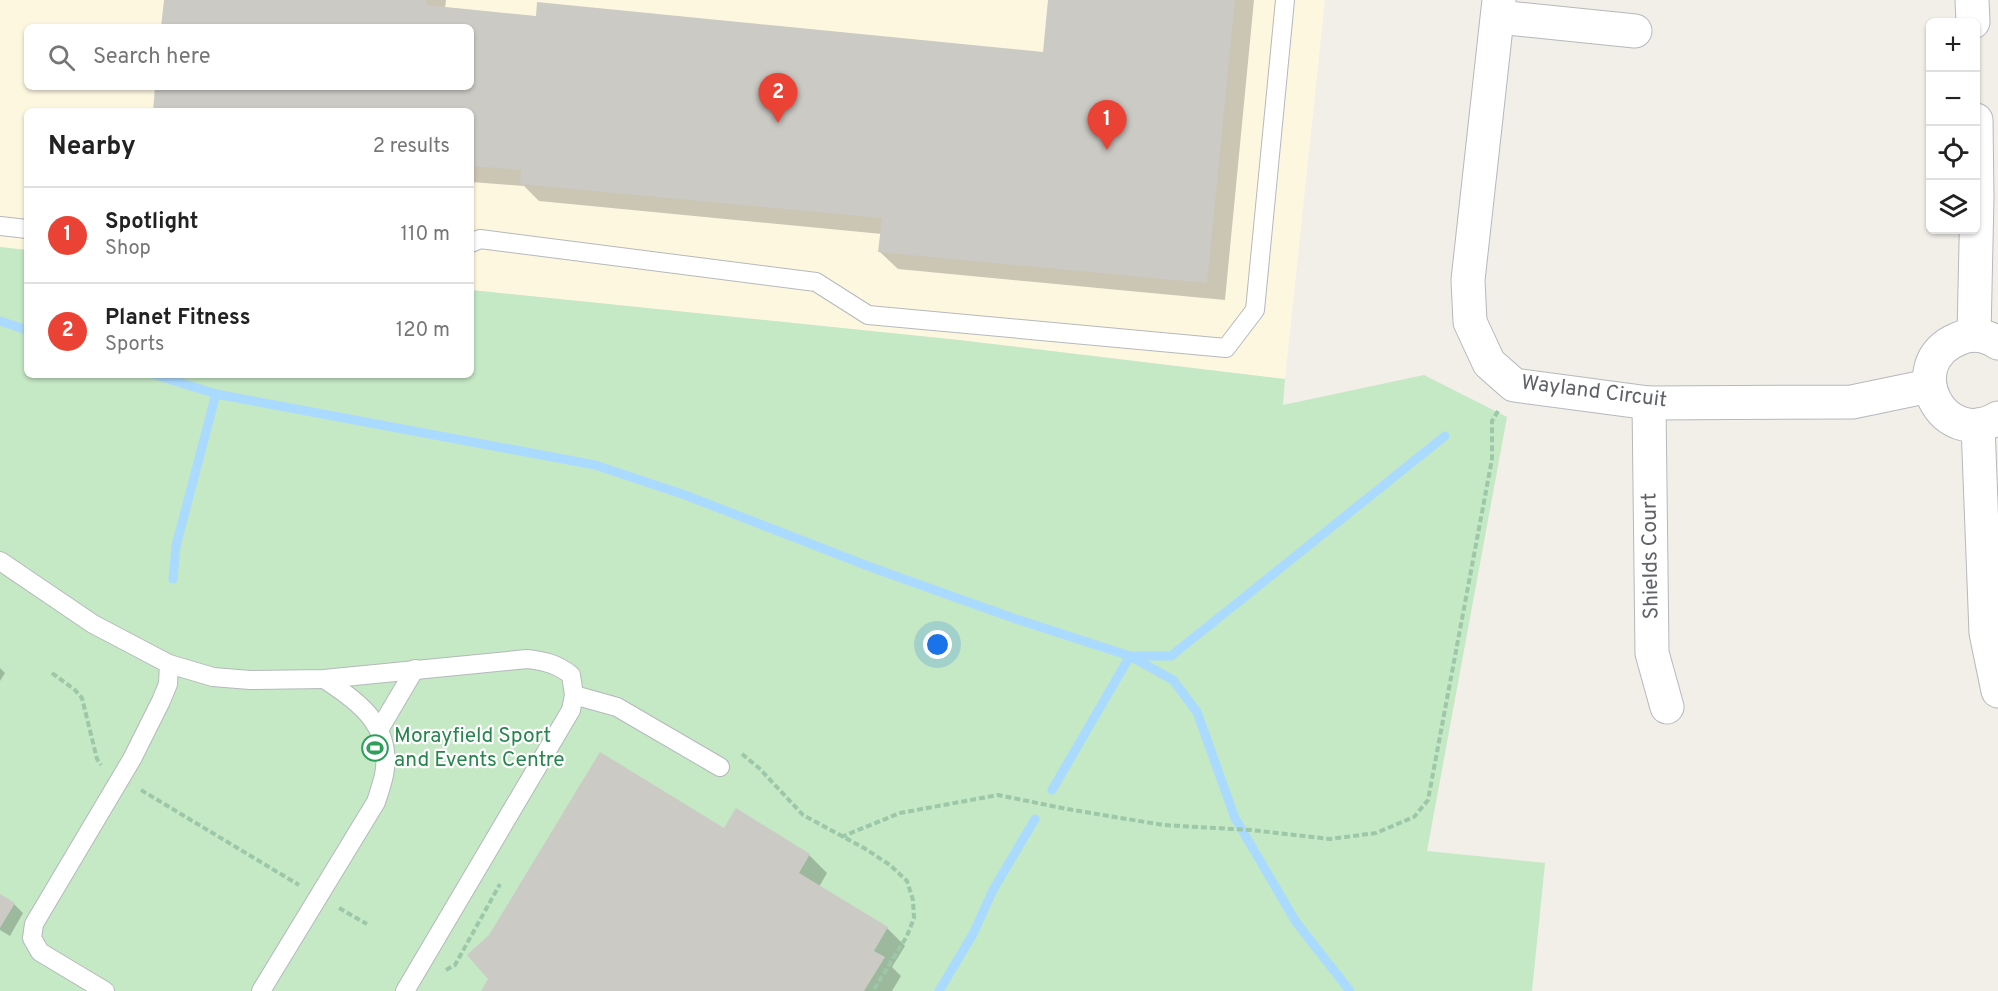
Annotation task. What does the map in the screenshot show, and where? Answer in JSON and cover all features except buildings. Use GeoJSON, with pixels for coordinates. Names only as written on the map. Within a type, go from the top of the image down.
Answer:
{"type":"FeatureCollection","features":[{"type":"Feature","properties":{"kind":"street"},"geometry":{"type":"LineString","coordinates":[[1972,0],[1973,18]]}},
{"type":"Feature","properties":{"kind":"street"},"geometry":{"type":"LineString","coordinates":[[1499,8],[1635,31]]}},
{"type":"Feature","properties":{"kind":"street","name":"Wayland Circuit"},"geometry":{"type":"LineString","coordinates":[[1499,8],[1469,268],[1470,322],[1489,363],[1514,385],[1649,403],[1852,402],[1929,386]]}},
{"type":"Feature","properties":{"kind":"street"},"geometry":{"type":"LineString","coordinates":[[1976,126],[1977,197],[1986,339],[1956,340],[1941,351],[1932,368],[1929,386],[1938,408],[1946,416],[1967,425],[1988,422],[1986,633],[1998,691]]}},
{"type":"Feature","properties":{"kind":"street","name":"Shields Court"},"geometry":{"type":"LineString","coordinates":[[1649,403],[1652,653],[1667,707]]}},
{"type":"Feature","properties":{"kind":"lane"},"geometry":{"type":"LineString","coordinates":[[474,242],[480,239],[816,282],[867,315],[1226,348],[1255,310],[1285,0]]}},
{"type":"Feature","properties":{"kind":"lane"},"geometry":{"type":"LineString","coordinates":[[0,226],[24,229]]}},
{"type":"Feature","properties":{"kind":"lane"},"geometry":{"type":"LineString","coordinates":[[0,561],[93,624],[169,664],[213,676],[250,680],[324,679],[528,659],[548,661],[571,675],[574,695],[571,710],[405,991]]}},
{"type":"Feature","properties":{"kind":"lane"},"geometry":{"type":"LineString","coordinates":[[105,991],[40,952],[32,938],[34,924],[121,778],[161,701],[168,684],[169,664]]}},
{"type":"Feature","properties":{"kind":"lane"},"geometry":{"type":"LineString","coordinates":[[379,730],[415,669]]}},
{"type":"Feature","properties":{"kind":"lane"},"geometry":{"type":"LineString","coordinates":[[261,991],[376,802],[384,775],[385,753],[379,730],[370,714],[324,679]]}},
{"type":"Feature","properties":{"kind":"lane"},"geometry":{"type":"LineString","coordinates":[[574,695],[617,707],[720,768]]}},
{"type":"Feature","properties":{"kind":"path"},"geometry":{"type":"LineString","coordinates":[[841,837],[900,813],[998,795],[1163,825],[1226,828],[1330,838],[1377,833],[1414,818],[1428,800],[1492,459],[1492,421],[1514,385]]}},
{"type":"Feature","properties":{"kind":"path"},"geometry":{"type":"LineString","coordinates":[[52,673],[82,698],[99,764],[264,866],[367,924]]}},
{"type":"Feature","properties":{"kind":"path"},"geometry":{"type":"LineString","coordinates":[[734,747],[759,768],[803,815],[864,848],[890,865],[907,881],[913,900],[914,918],[907,936],[873,991]]}},
{"type":"Feature","properties":{"kind":"shaded area"},"geometry":{"type":"Polygon","coordinates":[[[0,0],[1325,0],[1285,379],[959,340],[474,290],[474,108],[24,108],[24,250],[0,247],[0,0]]]}},
{"type":"Feature","properties":{"kind":"green space"},"geometry":{"type":"Polygon","coordinates":[[[0,247],[24,250],[24,378],[474,378],[474,290],[959,340],[1285,379],[1283,405],[1424,375],[1507,417],[1427,851],[1545,863],[1532,991],[0,991],[0,247]]]}},
{"type":"Feature","properties":{"kind":"waterway"},"geometry":{"type":"LineString","coordinates":[[0,321],[24,329]]}},
{"type":"Feature","properties":{"kind":"waterway"},"geometry":{"type":"LineString","coordinates":[[165,378],[216,394],[595,465],[685,495],[873,568],[1013,618],[1130,656],[1171,656],[1445,436]]}},
{"type":"Feature","properties":{"kind":"waterway"},"geometry":{"type":"LineString","coordinates":[[173,579],[176,546],[216,394]]}},
{"type":"Feature","properties":{"kind":"waterway"},"geometry":{"type":"LineString","coordinates":[[1052,790],[1130,656],[1173,680],[1197,712],[1235,818],[1296,922],[1350,991]]}},
{"type":"Feature","properties":{"kind":"waterway"},"geometry":{"type":"LineString","coordinates":[[939,991],[973,934],[993,890],[1035,819]]}},
{"type":"Feature","properties":{"kind":"place","name":"Planet Fitness"},"geometry":{"type":"Point","coordinates":[778,123]}},
{"type":"Feature","properties":{"kind":"place","name":"Spotlight"},"geometry":{"type":"Point","coordinates":[1107,150]}},
{"type":"Feature","properties":{"kind":"place","name":"Morayfield Sport and Events Centre"},"geometry":{"type":"Point","coordinates":[375,748]}}]}
